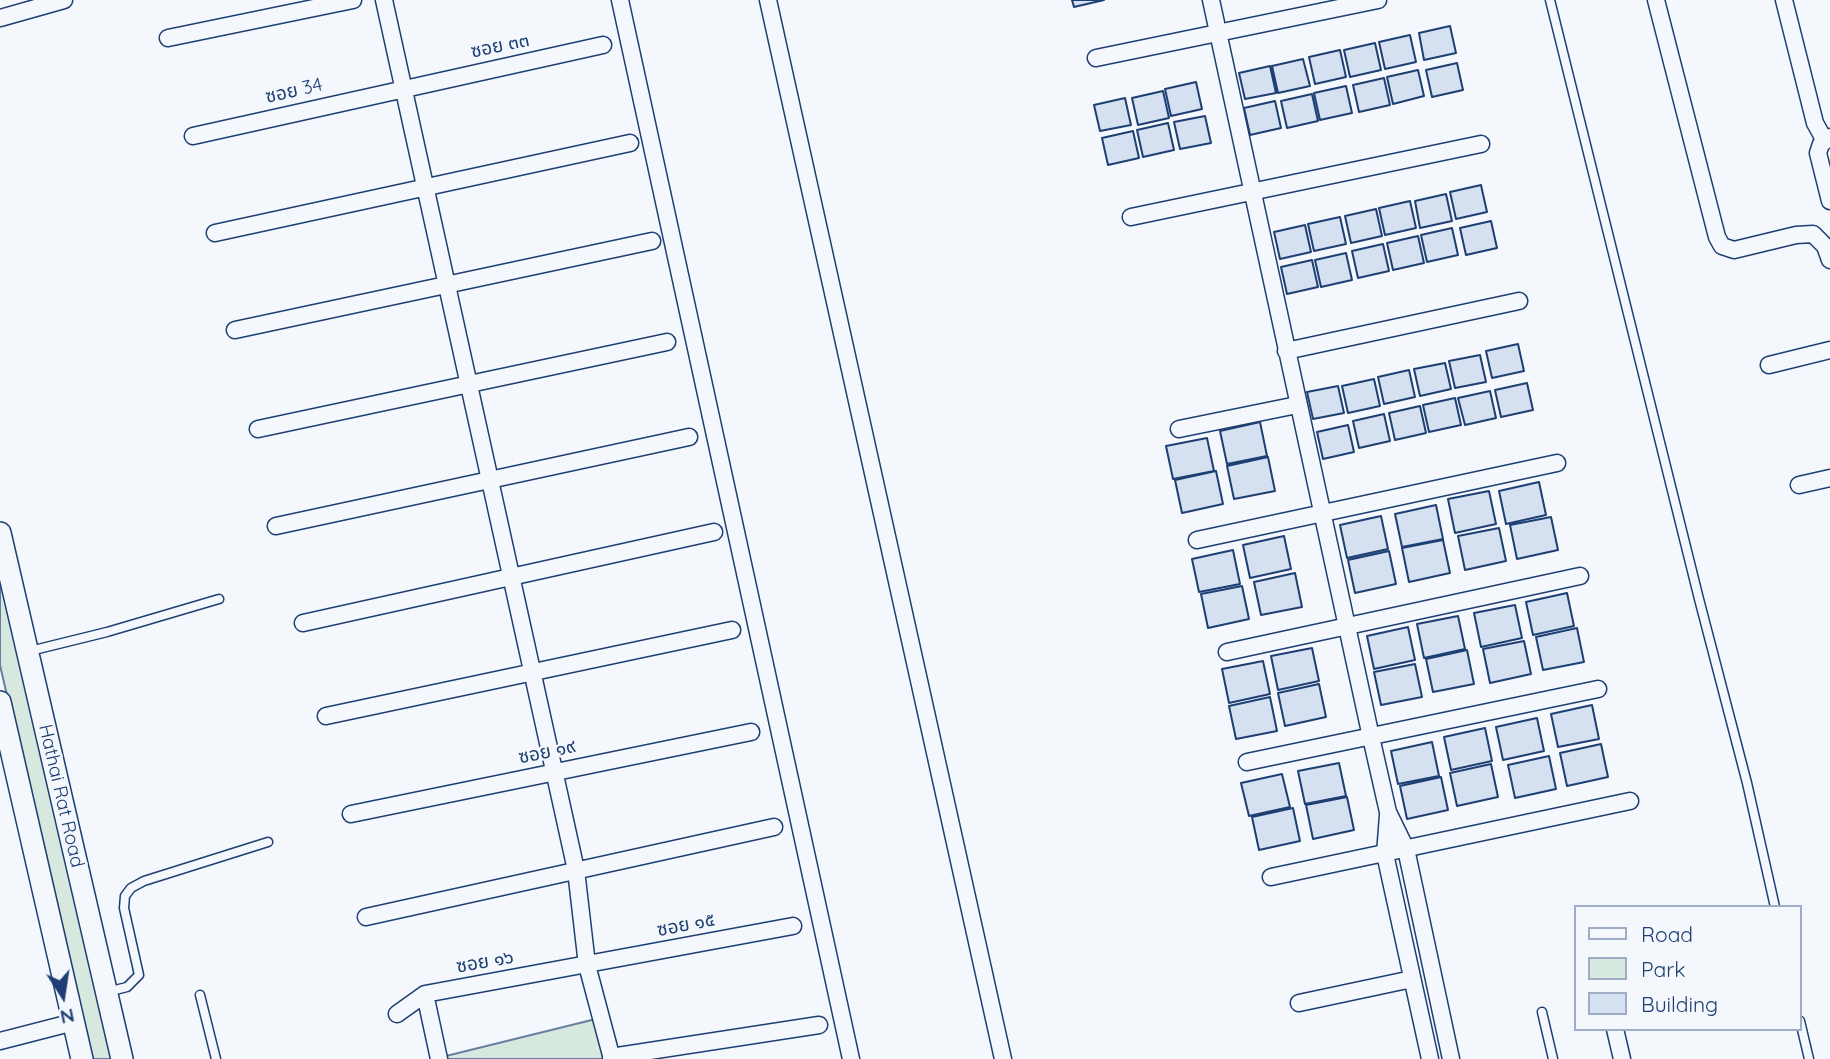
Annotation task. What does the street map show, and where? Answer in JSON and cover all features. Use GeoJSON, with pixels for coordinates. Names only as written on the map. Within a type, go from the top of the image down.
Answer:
{"type":"FeatureCollection","features":[{"type":"Feature","properties":{"kind":"main road","name":"Hathai Rat Road"},"geometry":{"type":"LineString","coordinates":[[0,533],[122,1059]]}},
{"type":"Feature","properties":{"kind":"main road","name":"Hathai Rat Road"},"geometry":{"type":"LineString","coordinates":[[0,702],[82,1059]]}},
{"type":"Feature","properties":{"kind":"street"},"geometry":{"type":"LineString","coordinates":[[0,18],[64,0]]}},
{"type":"Feature","properties":{"kind":"street"},"geometry":{"type":"LineString","coordinates":[[168,38],[353,0]]}},
{"type":"Feature","properties":{"kind":"street"},"geometry":{"type":"LineString","coordinates":[[384,0],[576,870],[587,965],[612,1058],[820,1025]]}},
{"type":"Feature","properties":{"kind":"street"},"geometry":{"type":"LineString","coordinates":[[620,0],[852,1059]]}},
{"type":"Feature","properties":{"kind":"street"},"geometry":{"type":"LineString","coordinates":[[768,0],[1003,1059]]}},
{"type":"Feature","properties":{"kind":"street"},"geometry":{"type":"LineString","coordinates":[[1211,0],[1371,737],[1388,812],[1406,849],[1451,1059]]}},
{"type":"Feature","properties":{"kind":"street"},"geometry":{"type":"LineString","coordinates":[[1096,58],[1378,0]]}},
{"type":"Feature","properties":{"kind":"street"},"geometry":{"type":"LineString","coordinates":[[1656,0],[1722,246],[1734,250],[1796,235],[1813,234],[1825,246],[1830,260]]}},
{"type":"Feature","properties":{"kind":"street"},"geometry":{"type":"LineString","coordinates":[[1784,0],[1815,123],[1828,139],[1821,144],[1819,161],[1830,201]]}},
{"type":"Feature","properties":{"kind":"street","name":"ซอย ๓๓"},"geometry":{"type":"LineString","coordinates":[[405,88],[603,45]]}},
{"type":"Feature","properties":{"kind":"street","name":"ซอย 34"},"geometry":{"type":"LineString","coordinates":[[193,136],[405,88]]}},
{"type":"Feature","properties":{"kind":"street"},"geometry":{"type":"LineString","coordinates":[[215,233],[630,143]]}},
{"type":"Feature","properties":{"kind":"street"},"geometry":{"type":"LineString","coordinates":[[1131,217],[1481,144]]}},
{"type":"Feature","properties":{"kind":"street"},"geometry":{"type":"LineString","coordinates":[[235,330],[652,241]]}},
{"type":"Feature","properties":{"kind":"street"},"geometry":{"type":"LineString","coordinates":[[1286,351],[1519,300]]}},
{"type":"Feature","properties":{"kind":"street"},"geometry":{"type":"LineString","coordinates":[[258,429],[667,342]]}},
{"type":"Feature","properties":{"kind":"street"},"geometry":{"type":"LineString","coordinates":[[1769,365],[1830,350]]}},
{"type":"Feature","properties":{"kind":"street"},"geometry":{"type":"LineString","coordinates":[[1179,429],[1297,405]]}},
{"type":"Feature","properties":{"kind":"street"},"geometry":{"type":"LineString","coordinates":[[276,526],[690,437]]}},
{"type":"Feature","properties":{"kind":"street"},"geometry":{"type":"LineString","coordinates":[[1197,540],[1556,463]]}},
{"type":"Feature","properties":{"kind":"street"},"geometry":{"type":"LineString","coordinates":[[1799,485],[1830,478]]}},
{"type":"Feature","properties":{"kind":"street"},"geometry":{"type":"LineString","coordinates":[[303,623],[715,532]]}},
{"type":"Feature","properties":{"kind":"street"},"geometry":{"type":"LineString","coordinates":[[1227,652],[1580,576]]}},
{"type":"Feature","properties":{"kind":"street"},"geometry":{"type":"LineString","coordinates":[[326,716],[733,630]]}},
{"type":"Feature","properties":{"kind":"street"},"geometry":{"type":"LineString","coordinates":[[1247,762],[1598,690]]}},
{"type":"Feature","properties":{"kind":"street","name":"ซอย ๑๙"},"geometry":{"type":"LineString","coordinates":[[351,814],[751,732]]}},
{"type":"Feature","properties":{"kind":"street"},"geometry":{"type":"LineString","coordinates":[[1271,877],[1630,800]]}},
{"type":"Feature","properties":{"kind":"street"},"geometry":{"type":"LineString","coordinates":[[1388,812],[1385,854],[1430,1059]]}},
{"type":"Feature","properties":{"kind":"street"},"geometry":{"type":"LineString","coordinates":[[366,917],[774,827]]}},
{"type":"Feature","properties":{"kind":"street","name":"ซอย ๑๕"},"geometry":{"type":"LineString","coordinates":[[587,965],[793,926]]}},
{"type":"Feature","properties":{"kind":"street","name":"ซอย ๑๖"},"geometry":{"type":"LineString","coordinates":[[397,1013],[425,994],[587,965]]}},
{"type":"Feature","properties":{"kind":"street"},"geometry":{"type":"LineString","coordinates":[[1299,1003],[1412,979]]}},
{"type":"Feature","properties":{"kind":"street"},"geometry":{"type":"LineString","coordinates":[[425,994],[439,1059]]}},
{"type":"Feature","properties":{"kind":"street"},"geometry":{"type":"LineString","coordinates":[[0,1041],[74,1022]]}},
{"type":"Feature","properties":{"kind":"street"},"geometry":{"type":"LineString","coordinates":[[1615,1031],[1622,1059]]}},
{"type":"Feature","properties":{"kind":"lane"},"geometry":{"type":"LineString","coordinates":[[1550,0],[1747,783],[1775,905]]}},
{"type":"Feature","properties":{"kind":"lane"},"geometry":{"type":"LineString","coordinates":[[27,651],[107,632],[219,599]]}},
{"type":"Feature","properties":{"kind":"lane"},"geometry":{"type":"LineString","coordinates":[[107,993],[127,988],[139,975],[124,908],[125,896],[131,888],[144,880],[268,842]]}},
{"type":"Feature","properties":{"kind":"lane"},"geometry":{"type":"LineString","coordinates":[[200,995],[216,1059]]}},
{"type":"Feature","properties":{"kind":"lane"},"geometry":{"type":"LineString","coordinates":[[1542,1012],[1553,1059]]}},
{"type":"Feature","properties":{"kind":"lane"},"geometry":{"type":"LineString","coordinates":[[1802,1029],[1809,1059]]}},
{"type":"Feature","properties":{"kind":"green space"},"geometry":{"type":"Polygon","coordinates":[[[0,571],[114,1059],[91,1059],[0,665],[0,571]]]}},
{"type":"Feature","properties":{"kind":"green space"},"geometry":{"type":"Polygon","coordinates":[[[608,1016],[617,1059],[446,1059],[446,1056],[608,1016]]]}},
{"type":"Feature","properties":{"kind":"building"},"geometry":{"type":"Polygon","coordinates":[[[1072,0],[1104,0],[1074,7],[1072,0]]]}},
{"type":"Feature","properties":{"kind":"building"},"geometry":{"type":"Polygon","coordinates":[[[1450,26],[1456,53],[1424,60],[1419,33],[1450,26]]]}},
{"type":"Feature","properties":{"kind":"building"},"geometry":{"type":"Polygon","coordinates":[[[1410,35],[1416,62],[1385,69],[1379,42],[1410,35]]]}},
{"type":"Feature","properties":{"kind":"building"},"geometry":{"type":"Polygon","coordinates":[[[1375,43],[1381,70],[1350,77],[1344,50],[1375,43]]]}},
{"type":"Feature","properties":{"kind":"building"},"geometry":{"type":"Polygon","coordinates":[[[1340,50],[1346,77],[1315,84],[1309,57],[1340,50]]]}},
{"type":"Feature","properties":{"kind":"building"},"geometry":{"type":"Polygon","coordinates":[[[1303,59],[1310,86],[1278,93],[1272,66],[1303,59]]]}},
{"type":"Feature","properties":{"kind":"building"},"geometry":{"type":"Polygon","coordinates":[[[1457,63],[1463,90],[1432,97],[1426,70],[1457,63]]]}},
{"type":"Feature","properties":{"kind":"building"},"geometry":{"type":"Polygon","coordinates":[[[1270,66],[1276,93],[1245,99],[1239,73],[1270,66]]]}},
{"type":"Feature","properties":{"kind":"building"},"geometry":{"type":"Polygon","coordinates":[[[1418,70],[1424,96],[1393,104],[1387,77],[1418,70]]]}},
{"type":"Feature","properties":{"kind":"building"},"geometry":{"type":"Polygon","coordinates":[[[1384,78],[1390,105],[1359,112],[1353,85],[1384,78]]]}},
{"type":"Feature","properties":{"kind":"building"},"geometry":{"type":"Polygon","coordinates":[[[1196,82],[1202,109],[1171,116],[1165,89],[1196,82]]]}},
{"type":"Feature","properties":{"kind":"building"},"geometry":{"type":"Polygon","coordinates":[[[1346,86],[1352,113],[1320,120],[1314,93],[1346,86]]]}},
{"type":"Feature","properties":{"kind":"building"},"geometry":{"type":"Polygon","coordinates":[[[1163,91],[1169,118],[1138,125],[1132,98],[1163,91]]]}},
{"type":"Feature","properties":{"kind":"building"},"geometry":{"type":"Polygon","coordinates":[[[1312,94],[1318,121],[1287,128],[1281,101],[1312,94]]]}},
{"type":"Feature","properties":{"kind":"building"},"geometry":{"type":"Polygon","coordinates":[[[1125,98],[1131,125],[1100,131],[1094,105],[1125,98]]]}},
{"type":"Feature","properties":{"kind":"building"},"geometry":{"type":"Polygon","coordinates":[[[1275,101],[1281,128],[1250,135],[1244,108],[1275,101]]]}},
{"type":"Feature","properties":{"kind":"building"},"geometry":{"type":"Polygon","coordinates":[[[1205,116],[1211,143],[1180,149],[1174,122],[1205,116]]]}},
{"type":"Feature","properties":{"kind":"building"},"geometry":{"type":"Polygon","coordinates":[[[1168,123],[1174,150],[1143,157],[1137,130],[1168,123]]]}},
{"type":"Feature","properties":{"kind":"building"},"geometry":{"type":"Polygon","coordinates":[[[1133,131],[1139,158],[1108,165],[1102,138],[1133,131]]]}},
{"type":"Feature","properties":{"kind":"building"},"geometry":{"type":"Polygon","coordinates":[[[1481,185],[1487,212],[1456,219],[1450,192],[1481,185]]]}},
{"type":"Feature","properties":{"kind":"building"},"geometry":{"type":"Polygon","coordinates":[[[1446,194],[1452,221],[1420,228],[1415,201],[1446,194]]]}},
{"type":"Feature","properties":{"kind":"building"},"geometry":{"type":"Polygon","coordinates":[[[1410,201],[1416,228],[1385,235],[1379,208],[1410,201]]]}},
{"type":"Feature","properties":{"kind":"building"},"geometry":{"type":"Polygon","coordinates":[[[1376,209],[1382,236],[1351,243],[1345,216],[1376,209]]]}},
{"type":"Feature","properties":{"kind":"building"},"geometry":{"type":"Polygon","coordinates":[[[1340,217],[1346,244],[1314,251],[1308,224],[1340,217]]]}},
{"type":"Feature","properties":{"kind":"building"},"geometry":{"type":"Polygon","coordinates":[[[1491,221],[1497,248],[1466,255],[1460,228],[1491,221]]]}},
{"type":"Feature","properties":{"kind":"building"},"geometry":{"type":"Polygon","coordinates":[[[1305,225],[1311,252],[1280,259],[1274,232],[1305,225]]]}},
{"type":"Feature","properties":{"kind":"building"},"geometry":{"type":"Polygon","coordinates":[[[1452,228],[1458,255],[1427,262],[1421,235],[1452,228]]]}},
{"type":"Feature","properties":{"kind":"building"},"geometry":{"type":"Polygon","coordinates":[[[1418,236],[1424,263],[1393,270],[1387,243],[1418,236]]]}},
{"type":"Feature","properties":{"kind":"building"},"geometry":{"type":"Polygon","coordinates":[[[1383,244],[1389,271],[1358,278],[1352,251],[1383,244]]]}},
{"type":"Feature","properties":{"kind":"building"},"geometry":{"type":"Polygon","coordinates":[[[1346,253],[1352,280],[1321,287],[1315,260],[1346,253]]]}},
{"type":"Feature","properties":{"kind":"building"},"geometry":{"type":"Polygon","coordinates":[[[1312,260],[1318,287],[1287,294],[1281,267],[1312,260]]]}},
{"type":"Feature","properties":{"kind":"building"},"geometry":{"type":"Polygon","coordinates":[[[1518,344],[1524,371],[1492,378],[1486,351],[1518,344]]]}},
{"type":"Feature","properties":{"kind":"building"},"geometry":{"type":"Polygon","coordinates":[[[1480,355],[1486,382],[1455,388],[1449,361],[1480,355]]]}},
{"type":"Feature","properties":{"kind":"building"},"geometry":{"type":"Polygon","coordinates":[[[1445,363],[1451,389],[1420,396],[1414,369],[1445,363]]]}},
{"type":"Feature","properties":{"kind":"building"},"geometry":{"type":"Polygon","coordinates":[[[1409,370],[1415,397],[1384,404],[1378,377],[1409,370]]]}},
{"type":"Feature","properties":{"kind":"building"},"geometry":{"type":"Polygon","coordinates":[[[1374,379],[1380,406],[1348,413],[1342,386],[1374,379]]]}},
{"type":"Feature","properties":{"kind":"building"},"geometry":{"type":"Polygon","coordinates":[[[1527,383],[1533,410],[1501,417],[1495,390],[1527,383]]]}},
{"type":"Feature","properties":{"kind":"building"},"geometry":{"type":"Polygon","coordinates":[[[1338,386],[1344,413],[1313,419],[1307,392],[1338,386]]]}},
{"type":"Feature","properties":{"kind":"building"},"geometry":{"type":"Polygon","coordinates":[[[1490,391],[1496,418],[1465,425],[1458,398],[1490,391]]]}},
{"type":"Feature","properties":{"kind":"building"},"geometry":{"type":"Polygon","coordinates":[[[1455,398],[1461,425],[1429,432],[1423,405],[1455,398]]]}},
{"type":"Feature","properties":{"kind":"building"},"geometry":{"type":"Polygon","coordinates":[[[1420,406],[1426,433],[1395,440],[1389,413],[1420,406]]]}},
{"type":"Feature","properties":{"kind":"building"},"geometry":{"type":"Polygon","coordinates":[[[1384,414],[1390,441],[1359,448],[1353,421],[1384,414]]]}},
{"type":"Feature","properties":{"kind":"building"},"geometry":{"type":"Polygon","coordinates":[[[1260,422],[1267,456],[1227,464],[1220,431],[1260,422]]]}},
{"type":"Feature","properties":{"kind":"building"},"geometry":{"type":"Polygon","coordinates":[[[1348,425],[1354,452],[1323,459],[1317,432],[1348,425]]]}},
{"type":"Feature","properties":{"kind":"building"},"geometry":{"type":"Polygon","coordinates":[[[1207,438],[1214,471],[1173,479],[1166,446],[1207,438]]]}},
{"type":"Feature","properties":{"kind":"building"},"geometry":{"type":"Polygon","coordinates":[[[1268,457],[1275,491],[1234,499],[1227,466],[1268,457]]]}},
{"type":"Feature","properties":{"kind":"building"},"geometry":{"type":"Polygon","coordinates":[[[1216,471],[1223,504],[1182,513],[1175,480],[1216,471]]]}},
{"type":"Feature","properties":{"kind":"building"},"geometry":{"type":"Polygon","coordinates":[[[1539,482],[1546,515],[1506,524],[1499,491],[1539,482]]]}},
{"type":"Feature","properties":{"kind":"building"},"geometry":{"type":"Polygon","coordinates":[[[1489,491],[1496,524],[1455,533],[1448,499],[1489,491]]]}},
{"type":"Feature","properties":{"kind":"building"},"geometry":{"type":"Polygon","coordinates":[[[1436,505],[1443,539],[1402,547],[1395,514],[1436,505]]]}},
{"type":"Feature","properties":{"kind":"building"},"geometry":{"type":"Polygon","coordinates":[[[1381,516],[1388,549],[1347,558],[1340,525],[1381,516]]]}},
{"type":"Feature","properties":{"kind":"building"},"geometry":{"type":"Polygon","coordinates":[[[1551,517],[1558,550],[1517,559],[1510,525],[1551,517]]]}},
{"type":"Feature","properties":{"kind":"building"},"geometry":{"type":"Polygon","coordinates":[[[1499,528],[1506,561],[1465,570],[1458,536],[1499,528]]]}},
{"type":"Feature","properties":{"kind":"building"},"geometry":{"type":"Polygon","coordinates":[[[1284,536],[1291,569],[1250,578],[1243,545],[1284,536]]]}},
{"type":"Feature","properties":{"kind":"building"},"geometry":{"type":"Polygon","coordinates":[[[1443,540],[1450,573],[1409,582],[1402,548],[1443,540]]]}},
{"type":"Feature","properties":{"kind":"building"},"geometry":{"type":"Polygon","coordinates":[[[1233,550],[1240,584],[1199,592],[1192,559],[1233,550]]]}},
{"type":"Feature","properties":{"kind":"building"},"geometry":{"type":"Polygon","coordinates":[[[1389,551],[1396,584],[1355,593],[1348,560],[1389,551]]]}},
{"type":"Feature","properties":{"kind":"building"},"geometry":{"type":"Polygon","coordinates":[[[1295,573],[1302,607],[1261,615],[1254,582],[1295,573]]]}},
{"type":"Feature","properties":{"kind":"building"},"geometry":{"type":"Polygon","coordinates":[[[1242,586],[1249,619],[1208,628],[1201,594],[1242,586]]]}},
{"type":"Feature","properties":{"kind":"building"},"geometry":{"type":"Polygon","coordinates":[[[1567,593],[1574,626],[1533,635],[1526,602],[1567,593]]]}},
{"type":"Feature","properties":{"kind":"building"},"geometry":{"type":"Polygon","coordinates":[[[1515,605],[1522,638],[1481,647],[1474,613],[1515,605]]]}},
{"type":"Feature","properties":{"kind":"building"},"geometry":{"type":"Polygon","coordinates":[[[1458,616],[1465,649],[1424,658],[1417,624],[1458,616]]]}},
{"type":"Feature","properties":{"kind":"building"},"geometry":{"type":"Polygon","coordinates":[[[1408,627],[1415,660],[1374,669],[1367,636],[1408,627]]]}},
{"type":"Feature","properties":{"kind":"building"},"geometry":{"type":"Polygon","coordinates":[[[1577,628],[1584,662],[1543,670],[1536,637],[1577,628]]]}},
{"type":"Feature","properties":{"kind":"building"},"geometry":{"type":"Polygon","coordinates":[[[1524,641],[1531,674],[1490,683],[1483,649],[1524,641]]]}},
{"type":"Feature","properties":{"kind":"building"},"geometry":{"type":"Polygon","coordinates":[[[1312,648],[1319,681],[1278,690],[1271,656],[1312,648]]]}},
{"type":"Feature","properties":{"kind":"building"},"geometry":{"type":"Polygon","coordinates":[[[1467,650],[1474,684],[1433,692],[1426,659],[1467,650]]]}},
{"type":"Feature","properties":{"kind":"building"},"geometry":{"type":"Polygon","coordinates":[[[1263,661],[1270,694],[1229,703],[1222,669],[1263,661]]]}},
{"type":"Feature","properties":{"kind":"building"},"geometry":{"type":"Polygon","coordinates":[[[1415,664],[1422,697],[1381,705],[1374,672],[1415,664]]]}},
{"type":"Feature","properties":{"kind":"building"},"geometry":{"type":"Polygon","coordinates":[[[1319,684],[1326,717],[1285,726],[1278,693],[1319,684]]]}},
{"type":"Feature","properties":{"kind":"building"},"geometry":{"type":"Polygon","coordinates":[[[1270,697],[1277,731],[1236,739],[1229,706],[1270,697]]]}},
{"type":"Feature","properties":{"kind":"building"},"geometry":{"type":"Polygon","coordinates":[[[1592,705],[1599,739],[1558,747],[1551,714],[1592,705]]]}},
{"type":"Feature","properties":{"kind":"building"},"geometry":{"type":"Polygon","coordinates":[[[1537,718],[1544,751],[1503,760],[1496,727],[1537,718]]]}},
{"type":"Feature","properties":{"kind":"building"},"geometry":{"type":"Polygon","coordinates":[[[1485,728],[1492,761],[1451,770],[1444,737],[1485,728]]]}},
{"type":"Feature","properties":{"kind":"building"},"geometry":{"type":"Polygon","coordinates":[[[1432,742],[1439,776],[1398,784],[1391,751],[1432,742]]]}},
{"type":"Feature","properties":{"kind":"building"},"geometry":{"type":"Polygon","coordinates":[[[1601,744],[1608,777],[1567,786],[1560,753],[1601,744]]]}},
{"type":"Feature","properties":{"kind":"building"},"geometry":{"type":"Polygon","coordinates":[[[1549,756],[1556,789],[1515,798],[1508,765],[1549,756]]]}},
{"type":"Feature","properties":{"kind":"building"},"geometry":{"type":"Polygon","coordinates":[[[1339,763],[1346,796],[1305,804],[1298,771],[1339,763]]]}},
{"type":"Feature","properties":{"kind":"building"},"geometry":{"type":"Polygon","coordinates":[[[1491,764],[1498,797],[1457,806],[1450,773],[1491,764]]]}},
{"type":"Feature","properties":{"kind":"building"},"geometry":{"type":"Polygon","coordinates":[[[1282,774],[1290,807],[1249,816],[1241,783],[1282,774]]]}},
{"type":"Feature","properties":{"kind":"building"},"geometry":{"type":"Polygon","coordinates":[[[1441,777],[1448,810],[1407,819],[1400,786],[1441,777]]]}},
{"type":"Feature","properties":{"kind":"building"},"geometry":{"type":"Polygon","coordinates":[[[1347,797],[1354,830],[1313,839],[1306,805],[1347,797]]]}},
{"type":"Feature","properties":{"kind":"building"},"geometry":{"type":"Polygon","coordinates":[[[1293,808],[1300,841],[1259,850],[1252,817],[1293,808]]]}}]}
